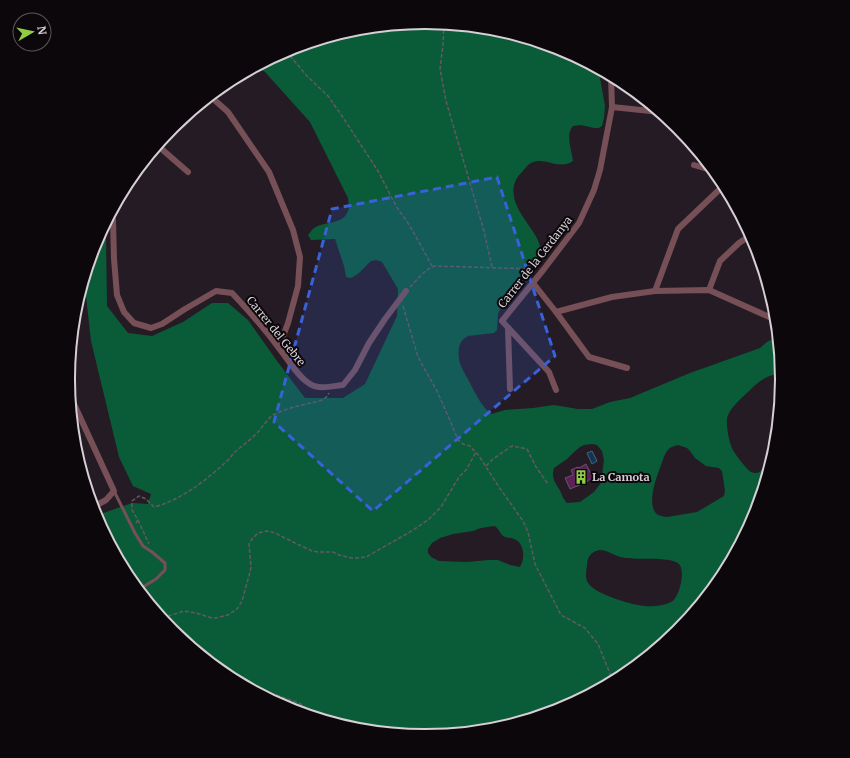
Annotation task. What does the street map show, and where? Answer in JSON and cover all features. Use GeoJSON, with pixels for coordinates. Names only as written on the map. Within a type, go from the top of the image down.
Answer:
{"type":"FeatureCollection","features":[{"type":"Feature","properties":{"kind":"street","name":"Carrer de la Cerdanya"},"geometry":{"type":"LineString","coordinates":[[508,328],[502,321],[580,222],[594,190],[600,170],[612,107],[611,83]]}},
{"type":"Feature","properties":{"kind":"street"},"geometry":{"type":"LineString","coordinates":[[214,100],[228,112],[269,172],[293,230],[300,257],[298,286],[288,323],[279,347]]}},
{"type":"Feature","properties":{"kind":"street"},"geometry":{"type":"LineString","coordinates":[[612,107],[650,111]]}},
{"type":"Feature","properties":{"kind":"street"},"geometry":{"type":"LineString","coordinates":[[161,149],[188,172]]}},
{"type":"Feature","properties":{"kind":"street"},"geometry":{"type":"LineString","coordinates":[[694,165],[704,168]]}},
{"type":"Feature","properties":{"kind":"street"},"geometry":{"type":"LineString","coordinates":[[655,291],[678,229],[719,190]]}},
{"type":"Feature","properties":{"kind":"street","name":"Carrer del Gebre"},"geometry":{"type":"LineString","coordinates":[[113,220],[117,295],[124,312],[134,323],[151,328],[162,324],[216,291],[232,293],[279,347],[297,372],[311,385],[326,388],[338,386]]}},
{"type":"Feature","properties":{"kind":"street"},"geometry":{"type":"LineString","coordinates":[[709,290],[720,261],[745,239]]}},
{"type":"Feature","properties":{"kind":"street"},"geometry":{"type":"LineString","coordinates":[[533,283],[589,356],[627,368]]}},
{"type":"Feature","properties":{"kind":"street"},"geometry":{"type":"LineString","coordinates":[[556,312],[612,296],[655,291],[709,290],[769,317]]}},
{"type":"Feature","properties":{"kind":"street"},"geometry":{"type":"LineString","coordinates":[[338,386],[343,385],[355,370],[369,343],[406,291]]}},
{"type":"Feature","properties":{"kind":"street"},"geometry":{"type":"LineString","coordinates":[[508,328],[510,389]]}},
{"type":"Feature","properties":{"kind":"street"},"geometry":{"type":"LineString","coordinates":[[508,328],[549,372],[556,390]]}},
{"type":"Feature","properties":{"kind":"street"},"geometry":{"type":"LineString","coordinates":[[77,410],[114,491],[106,500],[99,504]]}},
{"type":"Feature","properties":{"kind":"lane"},"geometry":{"type":"LineString","coordinates":[[114,491],[143,546],[165,563],[165,570],[156,579],[143,587]]}},
{"type":"Feature","properties":{"kind":"path"},"geometry":{"type":"LineString","coordinates":[[444,30],[440,69],[446,101],[484,231],[492,267]]}},
{"type":"Feature","properties":{"kind":"path"},"geometry":{"type":"LineString","coordinates":[[291,56],[307,76],[328,96],[342,116],[378,171],[396,206],[410,226],[432,266]]}},
{"type":"Feature","properties":{"kind":"path"},"geometry":{"type":"LineString","coordinates":[[406,291],[432,266],[544,269]]}},
{"type":"Feature","properties":{"kind":"path"},"geometry":{"type":"LineString","coordinates":[[401,298],[418,357],[438,393],[458,440],[463,444],[470,446],[476,452],[523,521],[528,532],[535,564],[561,615],[585,628],[598,644],[611,675]]}},
{"type":"Feature","properties":{"kind":"path"},"geometry":{"type":"LineString","coordinates":[[135,524],[138,520],[132,510],[132,501],[139,496],[146,499],[154,507],[164,504],[187,492],[210,477],[235,451],[247,443],[266,421],[275,414],[325,398],[338,386]]}},
{"type":"Feature","properties":{"kind":"path"},"geometry":{"type":"LineString","coordinates":[[486,466],[493,459],[512,446],[527,449],[536,467],[548,484]]}},
{"type":"Feature","properties":{"kind":"path"},"geometry":{"type":"LineString","coordinates":[[168,616],[184,611],[216,618],[237,609],[242,601],[250,572],[251,566],[249,544],[258,532],[267,531],[275,533],[312,551],[334,552],[339,556],[351,558],[366,557],[428,520],[441,507],[459,477],[466,470],[476,452]]}},
{"type":"Feature","properties":{"kind":"path"},"geometry":{"type":"LineString","coordinates":[[268,692],[301,704],[304,707]]}},
{"type":"Feature","properties":{"kind":"highlighted area"},"geometry":{"type":"Polygon","coordinates":[[[497,177],[555,356],[373,511],[274,422],[332,209],[497,177]]]}},
{"type":"Feature","properties":{"kind":"green space"},"geometry":{"type":"Polygon","coordinates":[[[425,29],[471,32],[516,41],[559,56],[599,76],[605,106],[602,126],[599,128],[594,128],[581,125],[573,126],[569,133],[569,138],[573,161],[562,165],[541,161],[531,163],[518,176],[514,185],[514,196],[517,206],[538,241],[541,250],[539,258],[503,303],[498,314],[497,330],[494,333],[468,336],[459,346],[461,366],[479,400],[491,414],[505,410],[554,405],[578,409],[592,409],[610,402],[630,398],[690,373],[760,348],[773,339],[775,374],[764,379],[740,399],[733,406],[727,418],[730,442],[735,454],[751,472],[757,473],[763,468],[756,492],[739,534],[728,554],[703,592],[688,610],[656,642],[619,670],[580,693],[516,717],[471,726],[448,728],[425,729],[379,726],[334,717],[312,710],[270,693],[250,682],[212,657],[194,642],[162,610],[147,592],[122,554],[111,534],[102,513],[132,503],[148,504],[151,494],[133,486],[119,457],[91,341],[86,294],[94,266],[106,236],[107,306],[128,333],[152,336],[183,322],[212,303],[228,303],[248,320],[305,398],[343,398],[365,384],[397,316],[398,289],[382,262],[376,260],[371,261],[351,278],[346,277],[335,239],[311,240],[308,235],[316,227],[342,219],[349,208],[348,198],[310,122],[262,70],[270,65],[334,41],[379,32],[425,29]],[[592,444],[580,447],[554,468],[554,479],[567,503],[580,502],[594,492],[601,483],[604,460],[602,451],[597,445],[592,444]],[[678,445],[669,449],[665,454],[653,491],[652,505],[654,511],[658,515],[665,517],[697,512],[724,496],[725,491],[722,471],[719,468],[706,466],[695,458],[687,448],[678,445]],[[494,526],[440,538],[432,543],[428,549],[428,553],[431,557],[439,561],[467,562],[498,560],[520,567],[523,560],[523,552],[520,544],[513,538],[501,534],[494,526]],[[599,550],[589,557],[587,562],[586,579],[591,587],[618,600],[646,606],[659,606],[667,604],[674,600],[677,596],[682,578],[682,572],[679,564],[662,559],[630,559],[599,550]]]}},
{"type":"Feature","properties":{"kind":"water"},"geometry":{"type":"Polygon","coordinates":[[[592,451],[597,461],[592,464],[587,453],[592,451]]]}},
{"type":"Feature","properties":{"kind":"building","name":"La Camota"},"geometry":{"type":"Polygon","coordinates":[[[586,464],[593,478],[570,489],[565,478],[573,475],[571,470],[586,464]]]}},
{"type":"Feature","properties":{"kind":"place","name":"La Camota"},"geometry":{"type":"Point","coordinates":[581,477]}}]}
